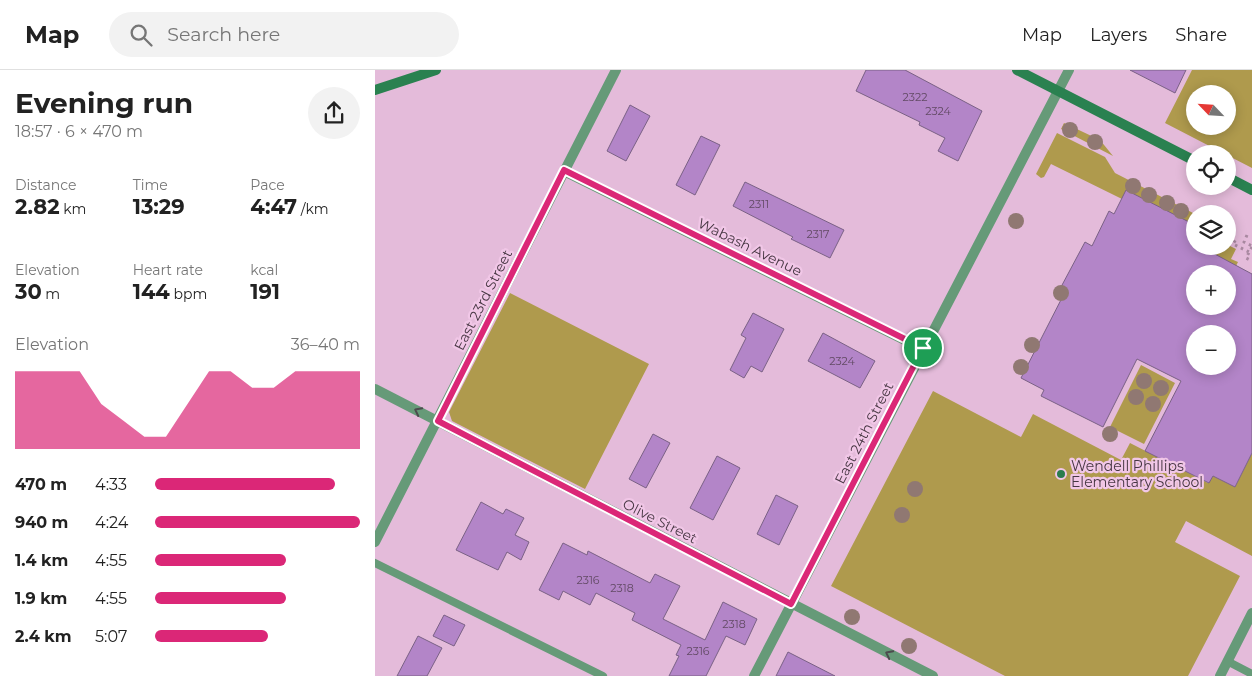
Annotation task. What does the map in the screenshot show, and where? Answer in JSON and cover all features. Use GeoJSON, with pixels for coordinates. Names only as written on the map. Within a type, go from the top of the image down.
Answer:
{"type":"FeatureCollection","features":[{"type":"Feature","properties":{"kind":"main road"},"geometry":{"type":"LineString","coordinates":[[375,90],[436,70]]}},
{"type":"Feature","properties":{"kind":"main road"},"geometry":{"type":"LineString","coordinates":[[1017,70],[1186,156]]}},
{"type":"Feature","properties":{"kind":"main road"},"geometry":{"type":"LineString","coordinates":[[1236,182],[1252,190]]}},
{"type":"Feature","properties":{"kind":"street","name":"East 23rd Street"},"geometry":{"type":"LineString","coordinates":[[375,542],[616,70]]}},
{"type":"Feature","properties":{"kind":"street","name":"East 24th Street"},"geometry":{"type":"LineString","coordinates":[[754,676],[1069,70]]}},
{"type":"Feature","properties":{"kind":"street","name":"Wabash Avenue"},"geometry":{"type":"LineString","coordinates":[[564,170],[923,348]]}},
{"type":"Feature","properties":{"kind":"street","name":"Olive Street"},"geometry":{"type":"LineString","coordinates":[[375,389],[933,676]]}},
{"type":"Feature","properties":{"kind":"street"},"geometry":{"type":"LineString","coordinates":[[1219,676],[1252,613]]}},
{"type":"Feature","properties":{"kind":"lane"},"geometry":{"type":"LineString","coordinates":[[375,563],[603,676]]}},
{"type":"Feature","properties":{"kind":"lane"},"geometry":{"type":"LineString","coordinates":[[1227,661],[1252,674]]}},
{"type":"Feature","properties":{"kind":"path"},"geometry":{"type":"LineString","coordinates":[[1247,235],[1244,242],[1252,246],[1246,258],[1252,261]]}},
{"type":"Feature","properties":{"kind":"path"},"geometry":{"type":"LineString","coordinates":[[1236,246],[1249,252]]}},
{"type":"Feature","properties":{"kind":"shaded area"},"geometry":{"type":"Polygon","coordinates":[[[1192,70],[1252,70],[1252,168],[1236,160],[1236,145],[1208,145],[1188,135],[1236,135],[1236,85],[1186,85],[1186,134],[1165,123],[1192,70]]]}},
{"type":"Feature","properties":{"kind":"shaded area"},"geometry":{"type":"Polygon","coordinates":[[[1064,123],[1100,140],[1113,156],[1061,129],[1064,123]]]}},
{"type":"Feature","properties":{"kind":"shaded area"},"geometry":{"type":"Polygon","coordinates":[[[1057,133],[1105,157],[1115,173],[1186,209],[1186,222],[1122,199],[1051,164],[1044,177],[1041,178],[1036,174],[1057,133]]]}},
{"type":"Feature","properties":{"kind":"shaded area"},"geometry":{"type":"Polygon","coordinates":[[[1213,255],[1233,255],[1231,259],[1238,262],[1236,266],[1220,265],[1213,255]]]}},
{"type":"Feature","properties":{"kind":"shaded area"},"geometry":{"type":"Polygon","coordinates":[[[510,293],[649,364],[585,489],[452,421],[449,412],[510,293]]]}},
{"type":"Feature","properties":{"kind":"shaded area"},"geometry":{"type":"Polygon","coordinates":[[[1141,365],[1175,383],[1144,444],[1110,427],[1141,365]]]}},
{"type":"Feature","properties":{"kind":"shaded area"},"geometry":{"type":"Polygon","coordinates":[[[933,391],[1021,437],[1033,414],[1121,460],[1130,443],[1208,483],[1213,476],[1235,487],[1252,453],[1252,556],[1186,521],[1175,542],[1240,576],[1188,676],[1005,676],[831,586],[933,391]]]}},
{"type":"Feature","properties":{"kind":"building"},"geometry":{"type":"Polygon","coordinates":[[[866,70],[905,70],[982,111],[958,161],[938,151],[945,138],[919,125],[920,122],[856,91],[866,70]]]}},
{"type":"Feature","properties":{"kind":"building"},"geometry":{"type":"Polygon","coordinates":[[[1130,70],[1186,70],[1175,93],[1130,70]]]}},
{"type":"Feature","properties":{"kind":"building"},"geometry":{"type":"Polygon","coordinates":[[[630,105],[650,116],[626,161],[607,151],[630,105]]]}},
{"type":"Feature","properties":{"kind":"building"},"geometry":{"type":"Polygon","coordinates":[[[701,136],[720,145],[695,195],[676,185],[701,136]]]}},
{"type":"Feature","properties":{"kind":"building"},"geometry":{"type":"Polygon","coordinates":[[[745,182],[844,230],[830,258],[791,239],[793,237],[733,206],[745,182]]]}},
{"type":"Feature","properties":{"kind":"building"},"geometry":{"type":"Polygon","coordinates":[[[1126,190],[1186,220],[1186,255],[1217,255],[1235,265],[1186,265],[1186,315],[1236,315],[1236,265],[1252,274],[1252,453],[1235,487],[1213,476],[1209,483],[1145,451],[1181,381],[1137,359],[1103,427],[1041,396],[1044,390],[1021,378],[1066,290],[1061,287],[1085,242],[1092,246],[1109,211],[1114,214],[1126,190]]]}},
{"type":"Feature","properties":{"kind":"building"},"geometry":{"type":"Polygon","coordinates":[[[753,313],[784,329],[762,372],[751,366],[744,378],[730,370],[746,338],[741,335],[753,313]]]}},
{"type":"Feature","properties":{"kind":"building"},"geometry":{"type":"Polygon","coordinates":[[[823,333],[875,361],[860,388],[808,361],[823,333]]]}},
{"type":"Feature","properties":{"kind":"building"},"geometry":{"type":"Polygon","coordinates":[[[653,434],[670,443],[646,488],[629,479],[653,434]]]}},
{"type":"Feature","properties":{"kind":"building"},"geometry":{"type":"Polygon","coordinates":[[[717,456],[740,468],[713,520],[690,508],[717,456]]]}},
{"type":"Feature","properties":{"kind":"building"},"geometry":{"type":"Polygon","coordinates":[[[776,495],[798,506],[779,545],[757,534],[776,495]]]}},
{"type":"Feature","properties":{"kind":"building"},"geometry":{"type":"Polygon","coordinates":[[[481,502],[503,514],[506,509],[524,518],[515,535],[529,542],[521,560],[507,552],[498,570],[456,550],[481,502]]]}},
{"type":"Feature","properties":{"kind":"building"},"geometry":{"type":"Polygon","coordinates":[[[563,543],[587,555],[588,551],[650,583],[655,574],[680,586],[663,619],[705,640],[723,602],[757,619],[745,645],[726,636],[706,676],[669,676],[679,656],[676,655],[681,645],[632,620],[635,613],[596,593],[590,605],[563,591],[559,600],[539,590],[563,543]]]}},
{"type":"Feature","properties":{"kind":"building"},"geometry":{"type":"Polygon","coordinates":[[[444,615],[465,625],[454,646],[433,636],[444,615]]]}},
{"type":"Feature","properties":{"kind":"building"},"geometry":{"type":"Polygon","coordinates":[[[418,636],[442,648],[427,676],[397,676],[418,636]]]}},
{"type":"Feature","properties":{"kind":"building"},"geometry":{"type":"Polygon","coordinates":[[[788,652],[835,676],[776,676],[788,652]]]}},
{"type":"Feature","properties":{"kind":"place","name":"Wendell Phillips Elementary School"},"geometry":{"type":"Point","coordinates":[1061,474]}},
{"type":"Feature","properties":{"kind":"route"},"geometry":{"type":"LineString","coordinates":[[564,170],[923,348],[791,604],[438,421],[564,170]]}}]}
